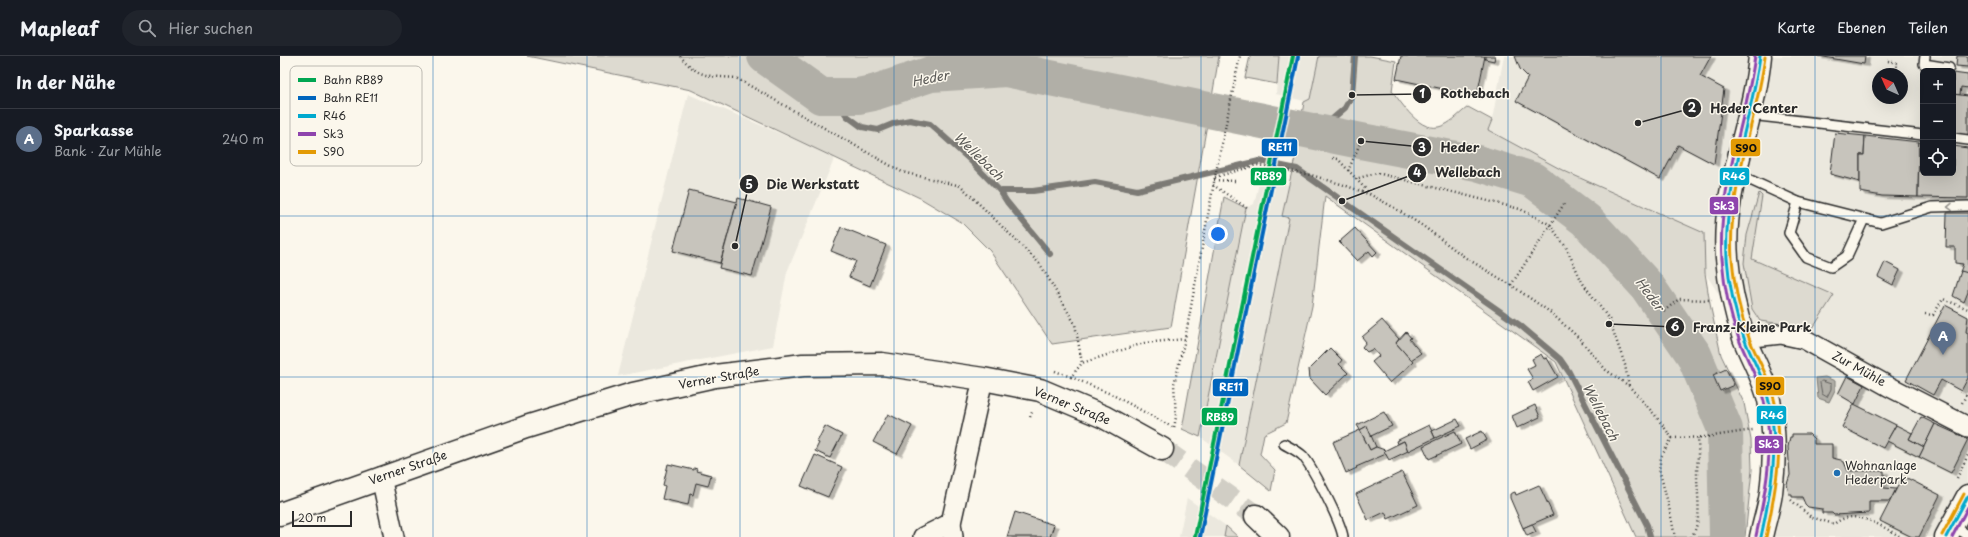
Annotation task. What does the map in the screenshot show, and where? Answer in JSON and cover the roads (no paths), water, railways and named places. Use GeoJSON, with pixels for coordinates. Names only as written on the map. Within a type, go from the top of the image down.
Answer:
{"type":"FeatureCollection","features":[{"type":"Feature","properties":{"kind":"main road"},"geometry":{"type":"LineString","coordinates":[[1760,56],[1758,73],[1735,173],[1727,228],[1727,258],[1744,338],[1757,364],[1768,398],[1772,417],[1774,450],[1771,493],[1762,537]]}},
{"type":"Feature","properties":{"kind":"main road","name":"Verner Straße"},"geometry":{"type":"LineString","coordinates":[[280,514],[381,477],[526,427],[633,394],[716,376],[803,365],[882,364],[983,379],[1040,390],[1104,417],[1162,449]]}},
{"type":"Feature","properties":{"kind":"main road"},"geometry":{"type":"LineString","coordinates":[[1955,533],[1968,496]]}},
{"type":"Feature","properties":{"kind":"main road"},"geometry":{"type":"LineString","coordinates":[[1256,516],[1278,537]]}},
{"type":"Feature","properties":{"kind":"street","name":"Zur Mühle"},"geometry":{"type":"LineString","coordinates":[[1744,338],[1781,334],[1804,339],[1888,386],[1968,427]]}},
{"type":"Feature","properties":{"kind":"street"},"geometry":{"type":"LineString","coordinates":[[924,537],[952,530],[983,379]]}},
{"type":"Feature","properties":{"kind":"street"},"geometry":{"type":"LineString","coordinates":[[381,477],[394,537]]}},
{"type":"Feature","properties":{"kind":"lane"},"geometry":{"type":"LineString","coordinates":[[1925,56],[1924,64],[1949,68]]}},
{"type":"Feature","properties":{"kind":"lane"},"geometry":{"type":"LineString","coordinates":[[1749,115],[1920,135]]}},
{"type":"Feature","properties":{"kind":"lane"},"geometry":{"type":"LineString","coordinates":[[1956,138],[1968,140]]}},
{"type":"Feature","properties":{"kind":"lane"},"geometry":{"type":"LineString","coordinates":[[1735,173],[1798,202],[1881,223],[1932,207],[1968,206]]}},
{"type":"Feature","properties":{"kind":"lane"},"geometry":{"type":"LineString","coordinates":[[1798,202],[1789,232],[1806,257],[1832,267],[1847,256],[1864,219]]}},
{"type":"Feature","properties":{"kind":"lane"},"geometry":{"type":"LineString","coordinates":[[1284,444],[1302,455],[1329,501],[1342,531],[1343,537]]}},
{"type":"Feature","properties":{"kind":"water"},"geometry":{"type":"Polygon","coordinates":[[[1825,377],[1835,381],[1835,390],[1829,402],[1818,398],[1816,378],[1825,377]]]}},
{"type":"Feature","properties":{"kind":"waterway","name":"Heder"},"geometry":{"type":"LineString","coordinates":[[765,56],[821,96],[858,96],[873,93],[931,74],[1006,69],[1477,163],[1533,180],[1586,220],[1647,286],[1694,355],[1725,429],[1727,537]]}},
{"type":"Feature","properties":{"kind":"waterway"},"geometry":{"type":"LineString","coordinates":[[1317,132],[1345,108],[1352,95],[1355,56]]}},
{"type":"Feature","properties":{"kind":"waterway","name":"Wellebach"},"geometry":{"type":"LineString","coordinates":[[834,97],[847,116],[862,127],[878,130],[895,123],[910,120],[930,124],[969,159],[1000,191],[1033,191],[1095,182],[1137,190],[1259,161],[1297,169],[1521,326],[1560,359],[1569,372],[1647,525],[1650,537]]}},
{"type":"Feature","properties":{"kind":"waterway"},"geometry":{"type":"LineString","coordinates":[[1000,191],[1007,202],[1050,254]]}},
{"type":"Feature","properties":{"kind":"tunnel"},"geometry":{"type":"LineString","coordinates":[[1162,449],[1256,516]]}},
{"type":"Feature","properties":{"kind":"rail line","name":"RB89"},"geometry":{"type":"LineString","coordinates":[[1195,537],[1293,56]]}},
{"type":"Feature","properties":{"kind":"rail line","name":"RE11"},"geometry":{"type":"LineString","coordinates":[[1200,537],[1298,57]]}},
{"type":"Feature","properties":{"kind":"place","name":"Rothebach"},"geometry":{"type":"Point","coordinates":[1352,95]}},
{"type":"Feature","properties":{"kind":"place","name":"Heder Center"},"geometry":{"type":"Point","coordinates":[1638,123]}},
{"type":"Feature","properties":{"kind":"place","name":"Heder"},"geometry":{"type":"Point","coordinates":[1361,141]}},
{"type":"Feature","properties":{"kind":"place","name":"Wellebach"},"geometry":{"type":"Point","coordinates":[1342,201]}},
{"type":"Feature","properties":{"kind":"place","name":"Die Werkstatt"},"geometry":{"type":"Point","coordinates":[735,246]}},
{"type":"Feature","properties":{"kind":"place","name":"Franz-Kleine Park"},"geometry":{"type":"Point","coordinates":[1609,324]}},
{"type":"Feature","properties":{"kind":"place","name":"Sparkasse"},"geometry":{"type":"Point","coordinates":[1943,355]}},
{"type":"Feature","properties":{"kind":"place","name":"Wohnanlage Hederpark"},"geometry":{"type":"Point","coordinates":[1837,473]}}]}
